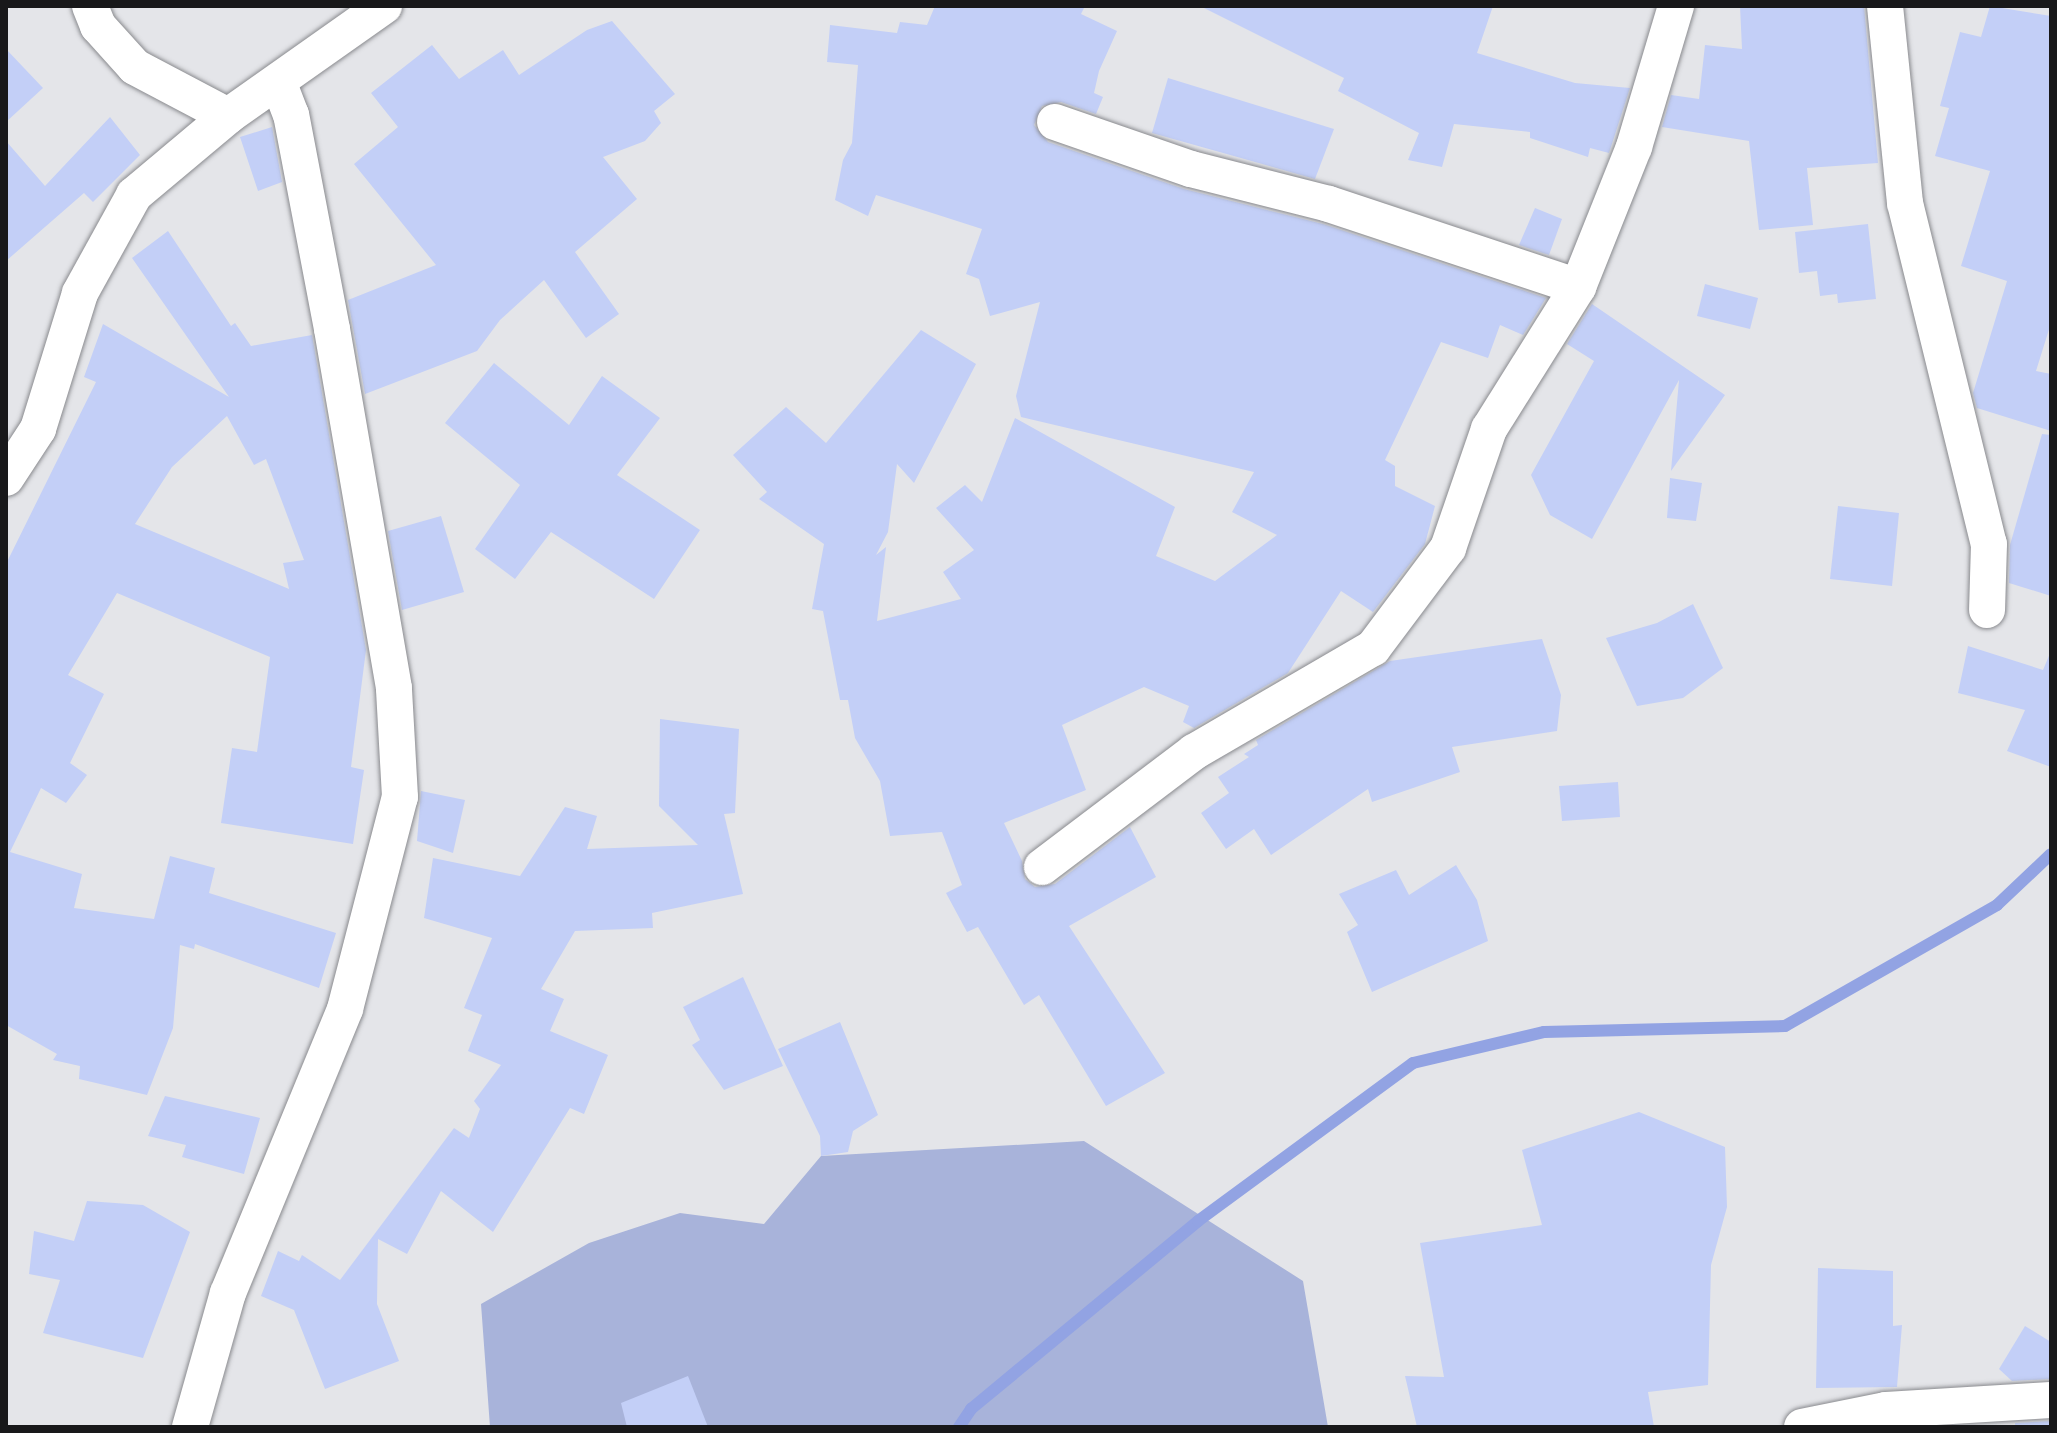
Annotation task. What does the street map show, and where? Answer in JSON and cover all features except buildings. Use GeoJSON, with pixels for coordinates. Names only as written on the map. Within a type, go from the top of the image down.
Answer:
{"type":"FeatureCollection","features":[{"type":"Feature","properties":{"kind":"street"},"geometry":{"type":"LineString","coordinates":[[90,6],[98,26],[135,67],[228,116]]}},
{"type":"Feature","properties":{"kind":"street"},"geometry":{"type":"LineString","coordinates":[[6,478],[38,429],[80,293],[134,195],[228,116],[279,84],[384,6]]}},
{"type":"Feature","properties":{"kind":"street"},"geometry":{"type":"LineString","coordinates":[[1042,867],[1194,752],[1373,648],[1448,548],[1489,429],[1578,287],[1634,147],[1676,6]]}},
{"type":"Feature","properties":{"kind":"street"},"geometry":{"type":"LineString","coordinates":[[1885,6],[1905,203],[1989,544],[1987,610]]}},
{"type":"Feature","properties":{"kind":"street"},"geometry":{"type":"LineString","coordinates":[[190,1427],[228,1293],[345,1009],[400,797],[394,688],[332,329],[291,115],[279,84]]}},
{"type":"Feature","properties":{"kind":"street"},"geometry":{"type":"LineString","coordinates":[[1055,122],[1191,169],[1329,204],[1578,287]]}},
{"type":"Feature","properties":{"kind":"street"},"geometry":{"type":"LineString","coordinates":[[1802,1427],[1886,1410],[2051,1400]]}},
{"type":"Feature","properties":{"kind":"shaded area"},"geometry":{"type":"Polygon","coordinates":[[[1084,1141],[1303,1281],[1328,1427],[490,1427],[481,1304],[589,1243],[680,1213],[764,1224],[821,1156],[1084,1141]]]}},
{"type":"Feature","properties":{"kind":"waterway"},"geometry":{"type":"LineString","coordinates":[[959,1427],[971,1409],[1198,1221],[1413,1063],[1544,1032],[1785,1026],[1997,905],[2051,854]]}}]}
